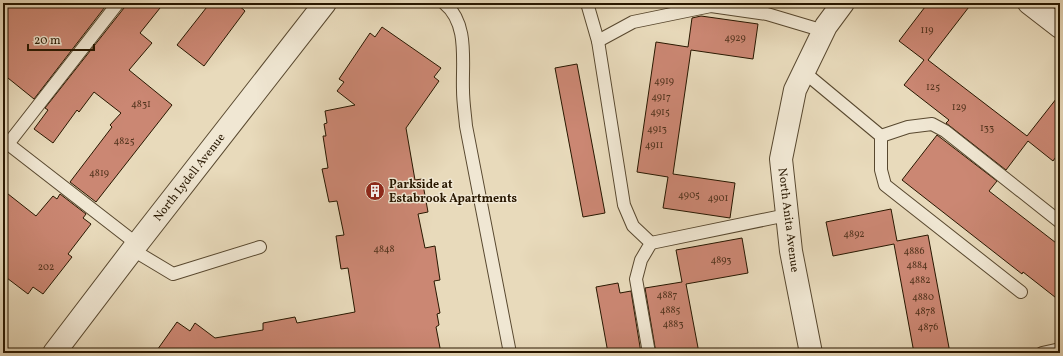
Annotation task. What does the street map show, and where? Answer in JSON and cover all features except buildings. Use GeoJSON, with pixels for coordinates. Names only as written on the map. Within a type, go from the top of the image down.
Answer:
{"type":"FeatureCollection","features":[{"type":"Feature","properties":{"kind":"street","name":"North Lydell Avenue"},"geometry":{"type":"LineString","coordinates":[[54,353],[324,3]]}},
{"type":"Feature","properties":{"kind":"street","name":"North Anita Avenue"},"geometry":{"type":"LineString","coordinates":[[811,353],[791,251],[781,160],[795,90],[824,30],[844,3]]}},
{"type":"Feature","properties":{"kind":"lane"},"geometry":{"type":"LineString","coordinates":[[118,3],[6,142],[135,247],[173,274],[260,247]]}},
{"type":"Feature","properties":{"kind":"lane"},"geometry":{"type":"LineString","coordinates":[[444,3],[457,18],[463,45],[463,89],[466,126],[510,353]]}},
{"type":"Feature","properties":{"kind":"lane"},"geometry":{"type":"LineString","coordinates":[[587,3],[598,41],[624,206],[634,226],[651,243]]}},
{"type":"Feature","properties":{"kind":"lane"},"geometry":{"type":"LineString","coordinates":[[598,41],[633,22],[711,6],[767,14],[824,30]]}},
{"type":"Feature","properties":{"kind":"lane"},"geometry":{"type":"LineString","coordinates":[[804,72],[881,136],[882,170],[885,185],[1021,292]]}},
{"type":"Feature","properties":{"kind":"lane"},"geometry":{"type":"LineString","coordinates":[[881,136],[908,127],[932,124],[945,131],[1060,222]]}},
{"type":"Feature","properties":{"kind":"lane"},"geometry":{"type":"LineString","coordinates":[[649,353],[636,279],[641,260],[651,243],[787,214]]}},
{"type":"Feature","properties":{"kind":"lane"},"geometry":{"type":"LineString","coordinates":[[1042,353],[1060,349]]}},
{"type":"Feature","properties":{"kind":"place","name":"Parkside at Estabrook Apartments"},"geometry":{"type":"Point","coordinates":[375,191]}}]}
